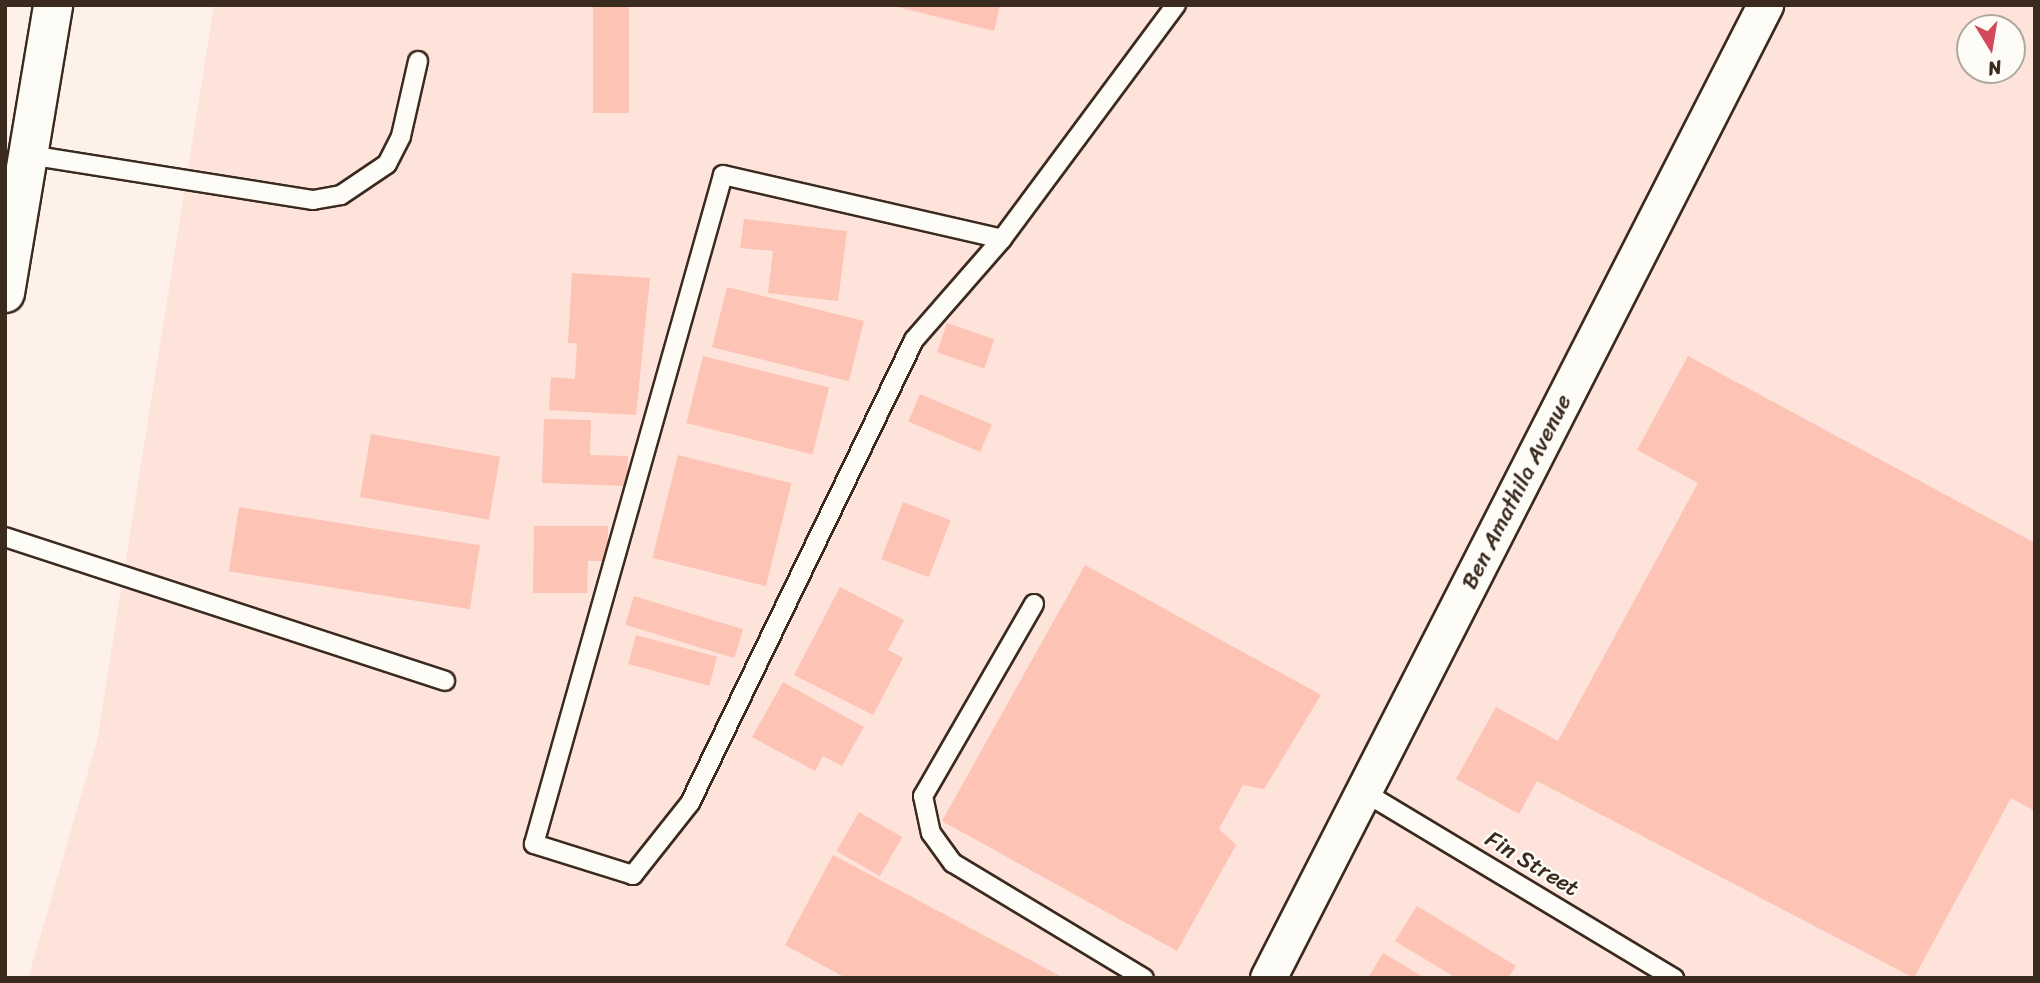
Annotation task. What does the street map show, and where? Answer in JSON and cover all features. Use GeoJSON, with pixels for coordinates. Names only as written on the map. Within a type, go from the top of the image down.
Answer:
{"type":"FeatureCollection","features":[{"type":"Feature","properties":{"kind":"street"},"geometry":{"type":"LineString","coordinates":[[5,293],[53,5]]}},
{"type":"Feature","properties":{"kind":"street","name":"Ben Amathila Avenue"},"geometry":{"type":"LineString","coordinates":[[1268,978],[1765,5]]}},
{"type":"Feature","properties":{"kind":"lane"},"geometry":{"type":"LineString","coordinates":[[1002,239],[723,176],[534,844],[634,875],[690,803],[914,340],[1002,239],[1176,5]]}},
{"type":"Feature","properties":{"kind":"lane"},"geometry":{"type":"LineString","coordinates":[[29,155],[313,201],[341,194],[387,164],[401,136],[418,61]]}},
{"type":"Feature","properties":{"kind":"lane"},"geometry":{"type":"LineString","coordinates":[[5,537],[445,681]]}},
{"type":"Feature","properties":{"kind":"lane"},"geometry":{"type":"LineString","coordinates":[[1034,604],[923,796],[931,833],[953,863],[1144,978]]}},
{"type":"Feature","properties":{"kind":"lane","name":"Fin Street"},"geometry":{"type":"LineString","coordinates":[[1364,792],[1674,978]]}},
{"type":"Feature","properties":{"kind":"shaded area"},"geometry":{"type":"Polygon","coordinates":[[[214,5],[2035,5],[2035,978],[28,978],[97,741],[214,5]]]}},
{"type":"Feature","properties":{"kind":"building"},"geometry":{"type":"Polygon","coordinates":[[[593,5],[629,5],[629,113],[593,113],[593,5]]]}},
{"type":"Feature","properties":{"kind":"building"},"geometry":{"type":"Polygon","coordinates":[[[890,5],[1000,5],[994,31],[890,5]]]}},
{"type":"Feature","properties":{"kind":"building"},"geometry":{"type":"Polygon","coordinates":[[[744,219],[847,231],[838,301],[768,293],[773,251],[740,248],[744,219]]]}},
{"type":"Feature","properties":{"kind":"building"},"geometry":{"type":"Polygon","coordinates":[[[572,273],[650,278],[636,415],[549,410],[551,377],[575,379],[577,343],[568,343],[572,273]]]}},
{"type":"Feature","properties":{"kind":"building"},"geometry":{"type":"Polygon","coordinates":[[[727,287],[864,321],[849,381],[712,347],[727,287]]]}},
{"type":"Feature","properties":{"kind":"building"},"geometry":{"type":"Polygon","coordinates":[[[947,323],[994,339],[984,369],[937,352],[947,323]]]}},
{"type":"Feature","properties":{"kind":"building"},"geometry":{"type":"Polygon","coordinates":[[[703,356],[829,387],[812,454],[686,423],[703,356]]]}},
{"type":"Feature","properties":{"kind":"building"},"geometry":{"type":"Polygon","coordinates":[[[1688,356],[2035,543],[2035,811],[2011,798],[1914,978],[1537,781],[1519,814],[1456,779],[1496,707],[1558,741],[1698,483],[1637,450],[1688,356]]]}},
{"type":"Feature","properties":{"kind":"building"},"geometry":{"type":"Polygon","coordinates":[[[920,394],[992,424],[980,452],[908,422],[920,394]]]}},
{"type":"Feature","properties":{"kind":"building"},"geometry":{"type":"Polygon","coordinates":[[[544,419],[591,420],[590,455],[628,456],[627,486],[542,483],[544,419]]]}},
{"type":"Feature","properties":{"kind":"building"},"geometry":{"type":"Polygon","coordinates":[[[371,434],[500,457],[489,520],[360,497],[371,434]]]}},
{"type":"Feature","properties":{"kind":"building"},"geometry":{"type":"Polygon","coordinates":[[[678,455],[792,483],[766,586],[652,558],[678,455]]]}},
{"type":"Feature","properties":{"kind":"building"},"geometry":{"type":"Polygon","coordinates":[[[903,502],[951,520],[929,577],[881,559],[903,502]]]}},
{"type":"Feature","properties":{"kind":"building"},"geometry":{"type":"Polygon","coordinates":[[[239,507],[480,545],[470,609],[229,571],[239,507]]]}},
{"type":"Feature","properties":{"kind":"building"},"geometry":{"type":"Polygon","coordinates":[[[534,526],[608,526],[607,561],[588,561],[587,593],[533,593],[534,526]]]}},
{"type":"Feature","properties":{"kind":"building"},"geometry":{"type":"Polygon","coordinates":[[[1085,565],[1321,695],[1264,789],[1243,785],[1219,829],[1236,845],[1177,951],[942,821],[1085,565]]]}},
{"type":"Feature","properties":{"kind":"building"},"geometry":{"type":"Polygon","coordinates":[[[840,587],[904,620],[888,650],[903,658],[873,715],[794,675],[840,587]]]}},
{"type":"Feature","properties":{"kind":"building"},"geometry":{"type":"Polygon","coordinates":[[[634,596],[743,629],[734,658],[625,625],[634,596]]]}},
{"type":"Feature","properties":{"kind":"building"},"geometry":{"type":"Polygon","coordinates":[[[636,635],[717,657],[709,686],[628,664],[636,635]]]}},
{"type":"Feature","properties":{"kind":"building"},"geometry":{"type":"Polygon","coordinates":[[[783,682],[864,727],[842,766],[823,756],[815,771],[752,737],[783,682]]]}},
{"type":"Feature","properties":{"kind":"building"},"geometry":{"type":"Polygon","coordinates":[[[859,812],[902,837],[880,876],[836,851],[859,812]]]}},
{"type":"Feature","properties":{"kind":"building"},"geometry":{"type":"Polygon","coordinates":[[[833,855],[1064,978],[846,978],[785,945],[833,855]]]}},
{"type":"Feature","properties":{"kind":"building"},"geometry":{"type":"Polygon","coordinates":[[[1417,906],[1516,966],[1508,978],[1456,978],[1395,941],[1417,906]]]}},
{"type":"Feature","properties":{"kind":"building"},"geometry":{"type":"Polygon","coordinates":[[[1383,953],[1425,978],[1368,978],[1383,953]]]}}]}
